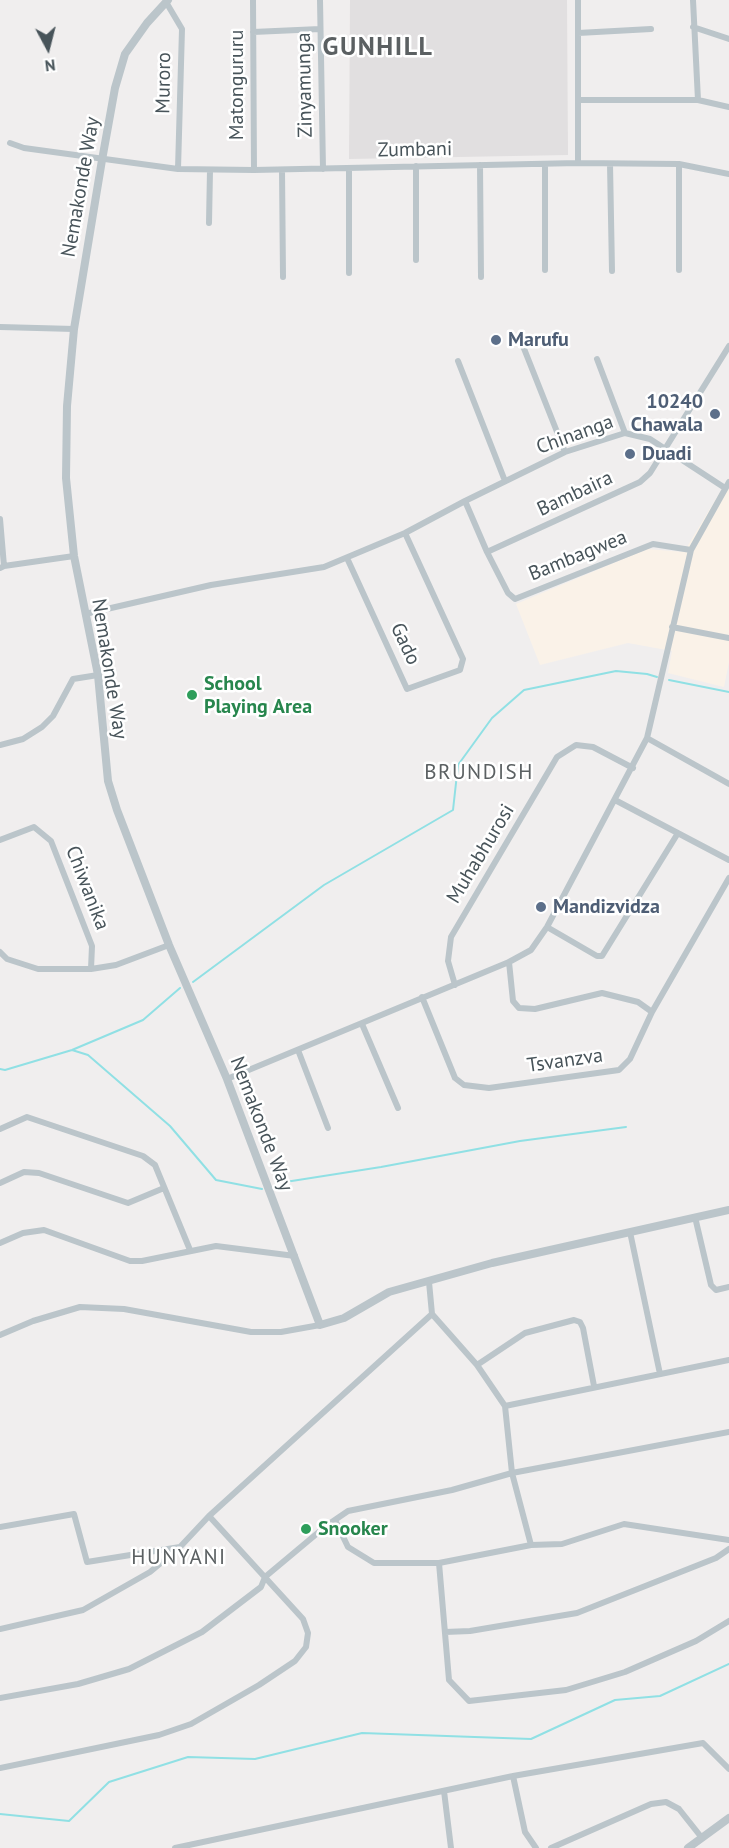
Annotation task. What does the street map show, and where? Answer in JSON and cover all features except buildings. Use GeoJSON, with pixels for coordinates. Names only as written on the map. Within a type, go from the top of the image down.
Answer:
{"type":"FeatureCollection","features":[{"type":"Feature","properties":{"kind":"street","name":"Matongururu"},"geometry":{"type":"LineString","coordinates":[[253,0],[254,171]]}},
{"type":"Feature","properties":{"kind":"street","name":"Zinyamunga"},"geometry":{"type":"LineString","coordinates":[[320,0],[322,169]]}},
{"type":"Feature","properties":{"kind":"street"},"geometry":{"type":"LineString","coordinates":[[578,0],[578,163]]}},
{"type":"Feature","properties":{"kind":"street"},"geometry":{"type":"LineString","coordinates":[[693,0],[698,100]]}},
{"type":"Feature","properties":{"kind":"street","name":"Nemakonde Way"},"geometry":{"type":"LineString","coordinates":[[167,1],[147,23],[125,54],[115,88],[102,160],[74,329],[67,406],[66,478],[74,556],[98,675],[108,781],[117,810],[169,945],[227,1079],[320,1325]]}},
{"type":"Feature","properties":{"kind":"street","name":"Muroro"},"geometry":{"type":"LineString","coordinates":[[167,1],[182,28],[178,169]]}},
{"type":"Feature","properties":{"kind":"street"},"geometry":{"type":"LineString","coordinates":[[693,27],[729,39]]}},
{"type":"Feature","properties":{"kind":"street"},"geometry":{"type":"LineString","coordinates":[[253,32],[320,29]]}},
{"type":"Feature","properties":{"kind":"street"},"geometry":{"type":"LineString","coordinates":[[578,33],[651,29]]}},
{"type":"Feature","properties":{"kind":"street"},"geometry":{"type":"LineString","coordinates":[[578,100],[698,100],[729,107]]}},
{"type":"Feature","properties":{"kind":"street","name":"Zumbani"},"geometry":{"type":"LineString","coordinates":[[10,143],[24,148],[178,169],[254,171],[578,163],[679,164],[729,174]]}},
{"type":"Feature","properties":{"kind":"street"},"geometry":{"type":"LineString","coordinates":[[544,164],[545,270]]}},
{"type":"Feature","properties":{"kind":"street"},"geometry":{"type":"LineString","coordinates":[[610,164],[612,271]]}},
{"type":"Feature","properties":{"kind":"street"},"geometry":{"type":"LineString","coordinates":[[679,164],[679,270]]}},
{"type":"Feature","properties":{"kind":"street"},"geometry":{"type":"LineString","coordinates":[[480,165],[481,277]]}},
{"type":"Feature","properties":{"kind":"street"},"geometry":{"type":"LineString","coordinates":[[416,166],[416,260]]}},
{"type":"Feature","properties":{"kind":"street"},"geometry":{"type":"LineString","coordinates":[[349,168],[349,273]]}},
{"type":"Feature","properties":{"kind":"street"},"geometry":{"type":"LineString","coordinates":[[209,223],[210,170]]}},
{"type":"Feature","properties":{"kind":"street"},"geometry":{"type":"LineString","coordinates":[[282,170],[283,277]]}},
{"type":"Feature","properties":{"kind":"street"},"geometry":{"type":"LineString","coordinates":[[0,327],[74,329]]}},
{"type":"Feature","properties":{"kind":"street"},"geometry":{"type":"LineString","coordinates":[[521,341],[565,452]]}},
{"type":"Feature","properties":{"kind":"street","name":"Bambaira"},"geometry":{"type":"LineString","coordinates":[[487,552],[640,482],[650,473],[729,346]]}},
{"type":"Feature","properties":{"kind":"street"},"geometry":{"type":"LineString","coordinates":[[597,359],[625,433]]}},
{"type":"Feature","properties":{"kind":"street"},"geometry":{"type":"LineString","coordinates":[[458,361],[505,481]]}},
{"type":"Feature","properties":{"kind":"street","name":"Chinanga"},"geometry":{"type":"LineString","coordinates":[[85,614],[211,585],[324,567],[405,533],[565,452],[625,433],[650,439],[664,450],[727,485]]}},
{"type":"Feature","properties":{"kind":"street"},"geometry":{"type":"LineString","coordinates":[[227,1079],[455,985],[531,950],[547,927],[647,738],[691,550],[727,485]]}},
{"type":"Feature","properties":{"kind":"street","name":"Bambagwea"},"geometry":{"type":"LineString","coordinates":[[465,501],[487,552],[508,593],[515,599],[653,544],[691,550]]}},
{"type":"Feature","properties":{"kind":"street"},"geometry":{"type":"LineString","coordinates":[[0,519],[2,567],[74,556]]}},
{"type":"Feature","properties":{"kind":"street","name":"Gado"},"geometry":{"type":"LineString","coordinates":[[347,558],[407,688],[460,670],[463,658],[405,533]]}},
{"type":"Feature","properties":{"kind":"street"},"geometry":{"type":"LineString","coordinates":[[672,627],[729,638]]}},
{"type":"Feature","properties":{"kind":"street"},"geometry":{"type":"LineString","coordinates":[[0,745],[23,739],[42,727],[53,716],[73,679],[98,675]]}},
{"type":"Feature","properties":{"kind":"street"},"geometry":{"type":"LineString","coordinates":[[647,738],[729,784]]}},
{"type":"Feature","properties":{"kind":"street","name":"Muhabhurosi"},"geometry":{"type":"LineString","coordinates":[[455,985],[448,962],[451,937],[557,757],[576,745],[593,747],[633,768]]}},
{"type":"Feature","properties":{"kind":"street"},"geometry":{"type":"LineString","coordinates":[[615,800],[729,860]]}},
{"type":"Feature","properties":{"kind":"street","name":"Chiwanika"},"geometry":{"type":"LineString","coordinates":[[0,840],[34,827],[51,841],[92,946],[91,969]]}},
{"type":"Feature","properties":{"kind":"street"},"geometry":{"type":"LineString","coordinates":[[547,927],[597,956],[602,956],[678,832]]}},
{"type":"Feature","properties":{"kind":"street","name":"Tsvanzva"},"geometry":{"type":"LineString","coordinates":[[422,997],[455,1078],[464,1085],[489,1088],[619,1070],[630,1059],[652,1012],[729,878]]}},
{"type":"Feature","properties":{"kind":"street"},"geometry":{"type":"LineString","coordinates":[[0,952],[7,959],[38,969],[91,969],[116,965],[169,945]]}},
{"type":"Feature","properties":{"kind":"street"},"geometry":{"type":"LineString","coordinates":[[509,962],[513,1001],[519,1008],[535,1009],[602,993],[638,1002],[652,1012]]}},
{"type":"Feature","properties":{"kind":"street"},"geometry":{"type":"LineString","coordinates":[[362,1024],[398,1108]]}},
{"type":"Feature","properties":{"kind":"street"},"geometry":{"type":"LineString","coordinates":[[298,1050],[328,1128]]}},
{"type":"Feature","properties":{"kind":"street"},"geometry":{"type":"LineString","coordinates":[[0,1129],[27,1117],[143,1156],[155,1165],[190,1250]]}},
{"type":"Feature","properties":{"kind":"street"},"geometry":{"type":"LineString","coordinates":[[0,1183],[24,1172],[39,1173],[128,1203],[164,1188]]}},
{"type":"Feature","properties":{"kind":"street"},"geometry":{"type":"LineString","coordinates":[[0,1335],[33,1321],[80,1307],[124,1309],[251,1332],[281,1332],[344,1318],[389,1292],[492,1263],[729,1210]]}},
{"type":"Feature","properties":{"kind":"street"},"geometry":{"type":"LineString","coordinates":[[695,1217],[711,1285],[716,1290],[729,1287]]}},
{"type":"Feature","properties":{"kind":"street"},"geometry":{"type":"LineString","coordinates":[[0,1243],[23,1233],[44,1230],[130,1261],[142,1261],[216,1246],[295,1256]]}},
{"type":"Feature","properties":{"kind":"street"},"geometry":{"type":"LineString","coordinates":[[630,1232],[660,1374]]}},
{"type":"Feature","properties":{"kind":"street"},"geometry":{"type":"LineString","coordinates":[[429,1282],[432,1314],[477,1365],[505,1406],[512,1473],[531,1545]]}},
{"type":"Feature","properties":{"kind":"street"},"geometry":{"type":"LineString","coordinates":[[0,1629],[83,1610],[150,1572],[180,1547],[209,1516],[432,1314]]}},
{"type":"Feature","properties":{"kind":"street"},"geometry":{"type":"LineString","coordinates":[[477,1365],[525,1333],[574,1320],[580,1322],[583,1328],[594,1386]]}},
{"type":"Feature","properties":{"kind":"street"},"geometry":{"type":"LineString","coordinates":[[505,1406],[729,1359]]}},
{"type":"Feature","properties":{"kind":"street"},"geometry":{"type":"LineString","coordinates":[[0,1698],[78,1684],[129,1669],[202,1632],[261,1587],[265,1577],[348,1511],[452,1490],[512,1473],[729,1432]]}},
{"type":"Feature","properties":{"kind":"street"},"geometry":{"type":"LineString","coordinates":[[0,1527],[74,1514],[87,1562],[180,1547]]}},
{"type":"Feature","properties":{"kind":"street"},"geometry":{"type":"LineString","coordinates":[[0,1768],[159,1735],[191,1724],[259,1685],[294,1661],[306,1647],[308,1633],[303,1619],[209,1516]]}},
{"type":"Feature","properties":{"kind":"street"},"geometry":{"type":"LineString","coordinates":[[335,1520],[348,1547],[374,1563],[439,1563],[531,1545],[562,1544],[624,1524],[729,1539]]}},
{"type":"Feature","properties":{"kind":"street"},"geometry":{"type":"LineString","coordinates":[[445,1632],[470,1631],[576,1613],[716,1558],[729,1550]]}},
{"type":"Feature","properties":{"kind":"street"},"geometry":{"type":"LineString","coordinates":[[439,1563],[449,1680],[469,1701],[566,1690],[625,1672],[696,1641],[729,1621]]}},
{"type":"Feature","properties":{"kind":"street"},"geometry":{"type":"LineString","coordinates":[[175,1848],[513,1776],[703,1743],[729,1769]]}},
{"type":"Feature","properties":{"kind":"street"},"geometry":{"type":"LineString","coordinates":[[513,1776],[525,1832],[536,1848]]}},
{"type":"Feature","properties":{"kind":"street"},"geometry":{"type":"LineString","coordinates":[[444,1791],[451,1848]]}},
{"type":"Feature","properties":{"kind":"street"},"geometry":{"type":"LineString","coordinates":[[551,1848],[651,1804],[666,1802],[679,1809],[702,1838]]}},
{"type":"Feature","properties":{"kind":"street"},"geometry":{"type":"LineString","coordinates":[[688,1848],[729,1818]]}},
{"type":"Feature","properties":{"kind":"shaded area"},"geometry":{"type":"Polygon","coordinates":[[[350,0],[567,0],[568,155],[349,159],[350,0]]]}},
{"type":"Feature","properties":{"kind":"shaded area"},"geometry":{"type":"Polygon","coordinates":[[[729,477],[729,662],[724,687],[668,673],[672,651],[628,643],[540,665],[516,604],[647,549],[684,552],[729,477]]]}},
{"type":"Feature","properties":{"kind":"waterway"},"geometry":{"type":"LineString","coordinates":[[193,982],[324,885],[453,810],[458,765],[492,718],[524,690],[616,671],[657,677]]}},
{"type":"Feature","properties":{"kind":"waterway"},"geometry":{"type":"LineString","coordinates":[[669,680],[729,692]]}},
{"type":"Feature","properties":{"kind":"waterway"},"geometry":{"type":"LineString","coordinates":[[0,1069],[5,1070],[72,1050],[143,1020],[180,988]]}},
{"type":"Feature","properties":{"kind":"waterway"},"geometry":{"type":"LineString","coordinates":[[72,1050],[88,1055],[170,1126],[216,1180],[262,1189]]}},
{"type":"Feature","properties":{"kind":"waterway"},"geometry":{"type":"LineString","coordinates":[[279,1183],[520,1141],[626,1127]]}},
{"type":"Feature","properties":{"kind":"waterway"},"geometry":{"type":"LineString","coordinates":[[0,1814],[69,1821],[109,1782],[188,1757],[255,1759],[362,1733],[531,1739],[615,1700],[660,1696],[729,1664]]}},
{"type":"Feature","properties":{"kind":"place","name":"Marufu"},"geometry":{"type":"Point","coordinates":[496,340]}},
{"type":"Feature","properties":{"kind":"place","name":"10240 Chawala"},"geometry":{"type":"Point","coordinates":[715,414]}},
{"type":"Feature","properties":{"kind":"place","name":"Duadi"},"geometry":{"type":"Point","coordinates":[630,454]}},
{"type":"Feature","properties":{"kind":"place","name":"School Playing Area"},"geometry":{"type":"Point","coordinates":[192,695]}},
{"type":"Feature","properties":{"kind":"place","name":"Mandizvidza"},"geometry":{"type":"Point","coordinates":[541,907]}},
{"type":"Feature","properties":{"kind":"place","name":"Snooker"},"geometry":{"type":"Point","coordinates":[306,1529]}},
{"type":"Feature","properties":{"kind":"district","name":"GUNHILL"},"geometry":{"type":"Point","coordinates":[378,48]}},
{"type":"Feature","properties":{"kind":"district","name":"BRUNDISH"},"geometry":{"type":"Point","coordinates":[479,773]}},
{"type":"Feature","properties":{"kind":"district","name":"HUNYANI"},"geometry":{"type":"Point","coordinates":[179,1558]}}]}
